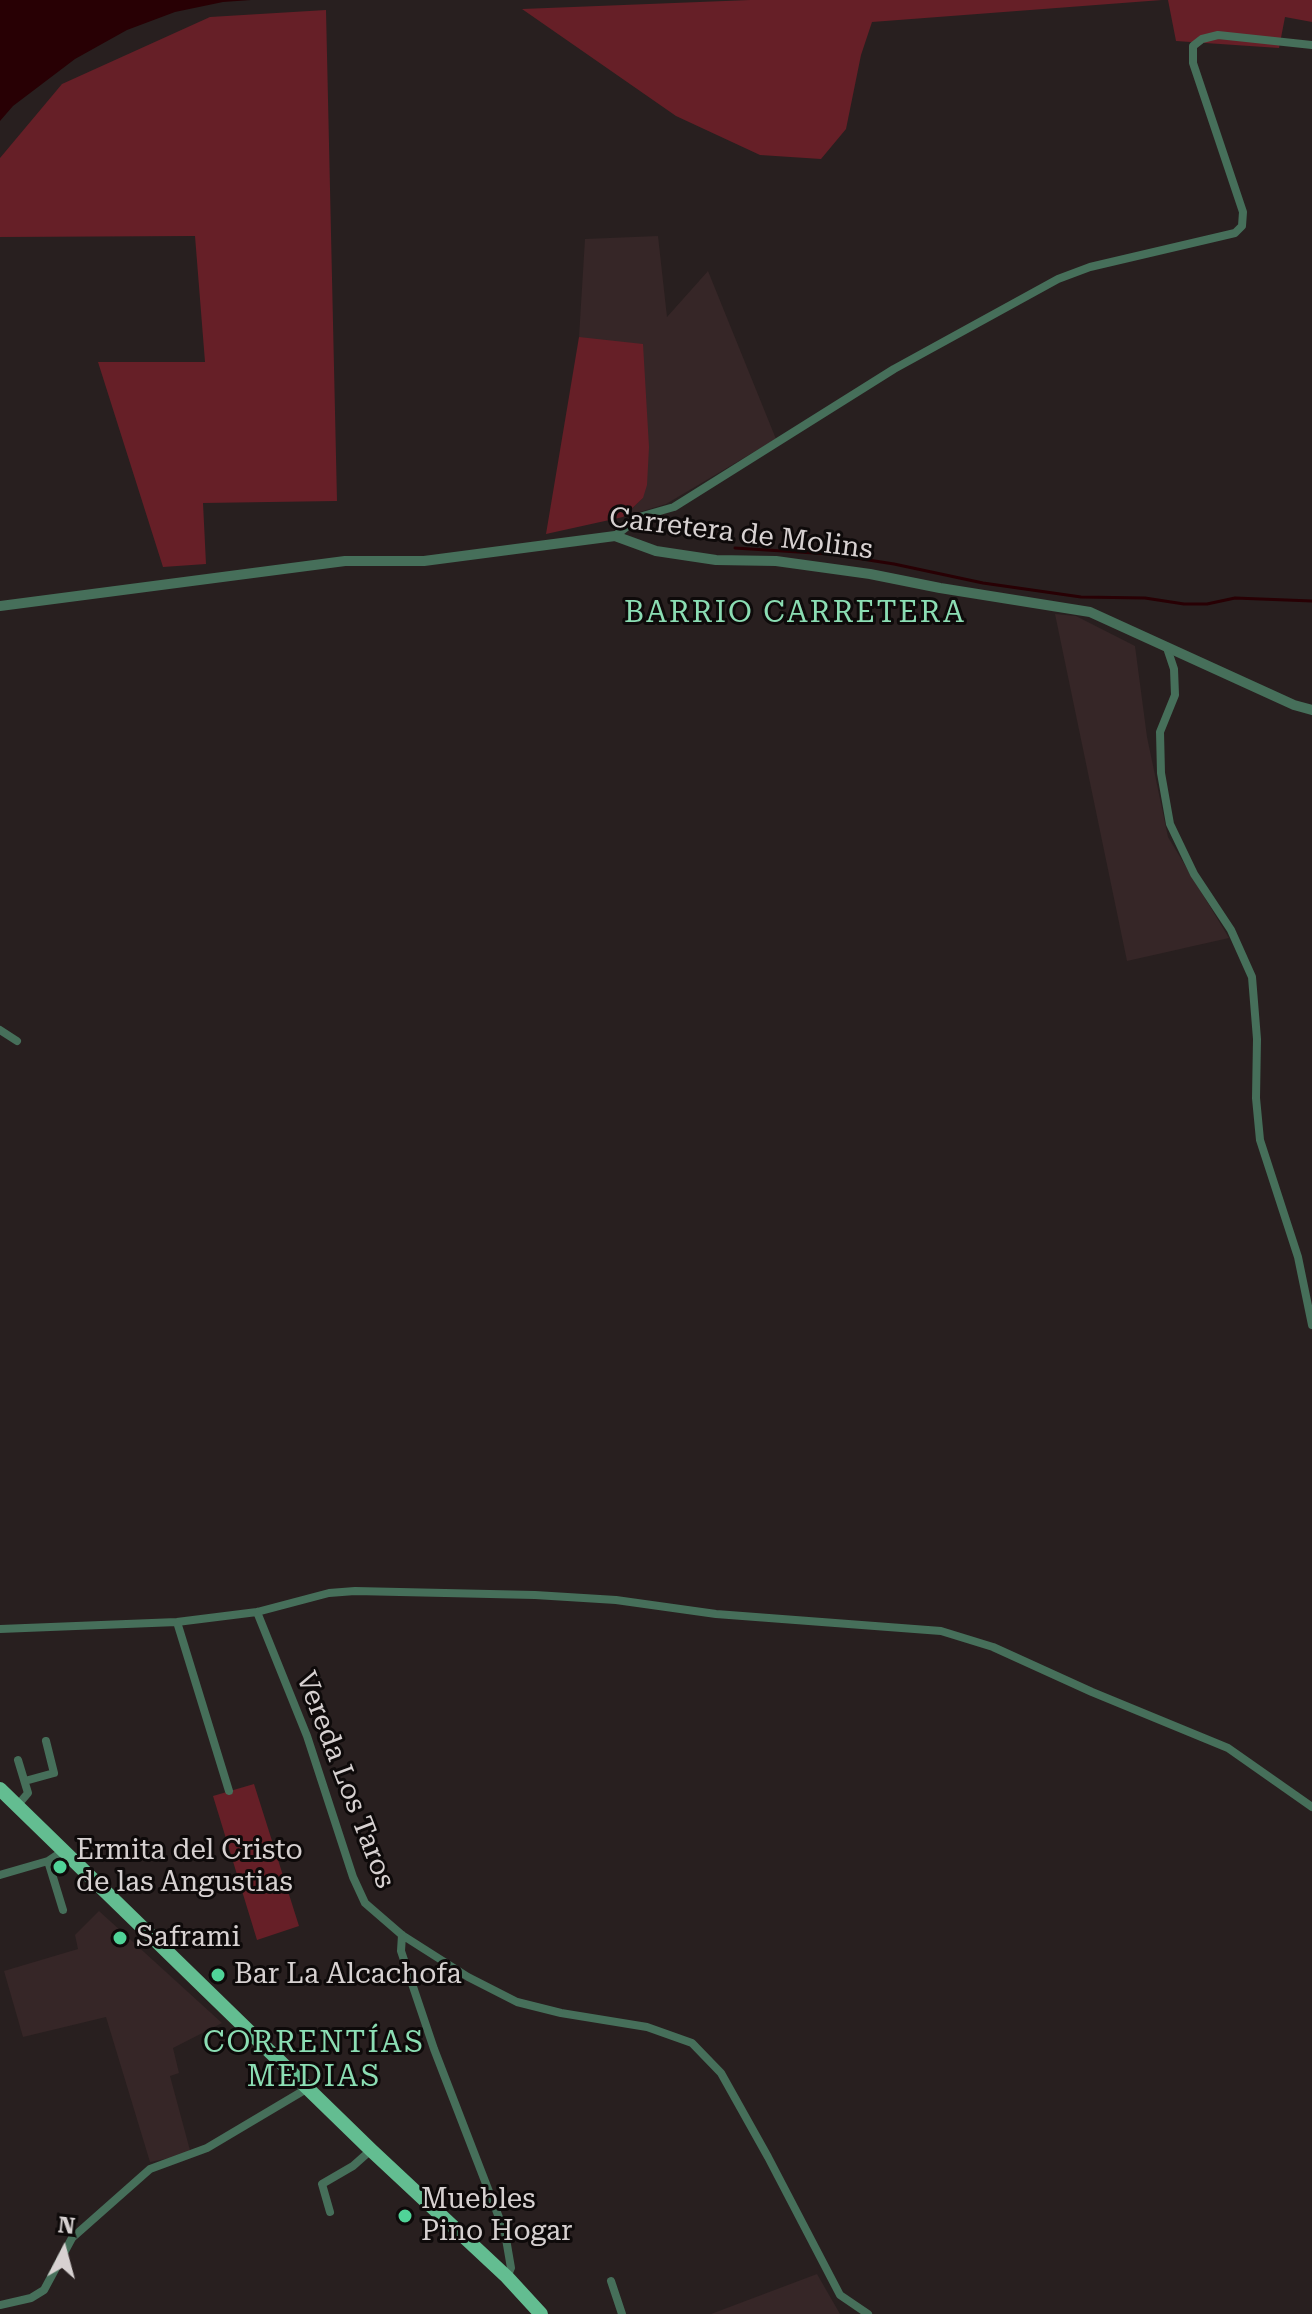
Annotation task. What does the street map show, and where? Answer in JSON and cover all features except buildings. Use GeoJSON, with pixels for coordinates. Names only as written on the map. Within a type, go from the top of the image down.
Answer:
{"type":"FeatureCollection","features":[{"type":"Feature","properties":{"kind":"main road"},"geometry":{"type":"LineString","coordinates":[[0,1789],[541,2313]]}},
{"type":"Feature","properties":{"kind":"street"},"geometry":{"type":"LineString","coordinates":[[615,536],[639,517],[674,507],[894,369],[1058,279],[1090,267],[1235,233],[1242,226],[1243,212],[1193,63],[1193,46],[1202,39],[1218,35],[1312,45]]}},
{"type":"Feature","properties":{"kind":"street","name":"Carretera de Molins"},"geometry":{"type":"LineString","coordinates":[[0,606],[345,561],[424,561],[615,536],[656,551],[716,560],[776,561],[870,574],[1090,612],[1294,705],[1312,710]]}},
{"type":"Feature","properties":{"kind":"street"},"geometry":{"type":"LineString","coordinates":[[1167,648],[1174,669],[1175,695],[1160,732],[1161,773],[1170,824],[1194,874],[1231,930],[1252,977],[1260,1140],[1298,1257],[1312,1325]]}},
{"type":"Feature","properties":{"kind":"street"},"geometry":{"type":"LineString","coordinates":[[0,1030],[17,1041]]}},
{"type":"Feature","properties":{"kind":"street"},"geometry":{"type":"LineString","coordinates":[[0,1629],[177,1622],[257,1612],[342,1592],[500,1594],[616,1600],[716,1614],[941,1631],[974,1639],[1228,1748],[1312,1807]]}},
{"type":"Feature","properties":{"kind":"street","name":"Vereda Los Taros"},"geometry":{"type":"LineString","coordinates":[[257,1612],[307,1736],[353,1877],[365,1903],[402,1935],[468,1977],[517,2002],[561,2013],[647,2027],[692,2043],[721,2073],[840,2295],[868,2314]]}},
{"type":"Feature","properties":{"kind":"street"},"geometry":{"type":"LineString","coordinates":[[177,1622],[229,1791]]}},
{"type":"Feature","properties":{"kind":"street"},"geometry":{"type":"LineString","coordinates":[[25,1781],[54,1773],[46,1741]]}},
{"type":"Feature","properties":{"kind":"street"},"geometry":{"type":"LineString","coordinates":[[17,1806],[28,1793],[18,1760]]}},
{"type":"Feature","properties":{"kind":"street"},"geometry":{"type":"LineString","coordinates":[[0,1875],[48,1861],[63,1851]]}},
{"type":"Feature","properties":{"kind":"street"},"geometry":{"type":"LineString","coordinates":[[48,1861],[63,1910]]}},
{"type":"Feature","properties":{"kind":"street"},"geometry":{"type":"LineString","coordinates":[[402,1935],[401,1951],[434,2049],[505,2233],[511,2268],[507,2277]]}},
{"type":"Feature","properties":{"kind":"street"},"geometry":{"type":"LineString","coordinates":[[0,2305],[31,2298],[44,2290],[72,2238],[150,2169],[207,2148],[308,2088]]}},
{"type":"Feature","properties":{"kind":"street"},"geometry":{"type":"LineString","coordinates":[[330,2212],[322,2184],[353,2166],[371,2150]]}},
{"type":"Feature","properties":{"kind":"street"},"geometry":{"type":"LineString","coordinates":[[611,2281],[622,2314]]}},
{"type":"Feature","properties":{"kind":"shaded area"},"geometry":{"type":"Polygon","coordinates":[[[0,0],[251,0],[175,12],[127,30],[75,59],[13,106],[0,121],[0,0]]]}},
{"type":"Feature","properties":{"kind":"shaded area"},"geometry":{"type":"Polygon","coordinates":[[[750,0],[1162,0],[872,22],[861,55],[846,129],[821,159],[760,155],[676,116],[522,9],[750,0]]]}},
{"type":"Feature","properties":{"kind":"shaded area"},"geometry":{"type":"Polygon","coordinates":[[[1168,0],[1312,0],[1312,22],[1285,17],[1279,48],[1176,41],[1168,0]]]}},
{"type":"Feature","properties":{"kind":"shaded area"},"geometry":{"type":"Polygon","coordinates":[[[326,10],[337,501],[203,503],[206,564],[163,567],[98,362],[205,362],[195,236],[0,237],[0,158],[62,84],[210,17],[326,10]]]}},
{"type":"Feature","properties":{"kind":"shaded area"},"geometry":{"type":"Polygon","coordinates":[[[658,236],[667,317],[708,271],[776,439],[666,504],[623,517],[643,498],[579,337],[585,239],[658,236]]]}},
{"type":"Feature","properties":{"kind":"shaded area"},"geometry":{"type":"Polygon","coordinates":[[[579,337],[643,344],[649,447],[647,485],[643,498],[623,517],[546,534],[579,337]]]}},
{"type":"Feature","properties":{"kind":"shaded area"},"geometry":{"type":"Polygon","coordinates":[[[1055,614],[1076,616],[1135,646],[1147,737],[1168,837],[1229,938],[1127,961],[1055,614]]]}},
{"type":"Feature","properties":{"kind":"shaded area"},"geometry":{"type":"Polygon","coordinates":[[[254,1784],[299,1926],[257,1940],[213,1796],[254,1784]]]}},
{"type":"Feature","properties":{"kind":"shaded area"},"geometry":{"type":"Polygon","coordinates":[[[99,1911],[222,2023],[173,2048],[179,2073],[170,2076],[191,2154],[150,2162],[106,2017],[23,2037],[4,1971],[78,1949],[75,1935],[99,1911]]]}},
{"type":"Feature","properties":{"kind":"shaded area"},"geometry":{"type":"Polygon","coordinates":[[[817,2274],[840,2314],[711,2314],[817,2274]]]}},
{"type":"Feature","properties":{"kind":"waterway"},"geometry":{"type":"LineString","coordinates":[[735,548],[830,554],[983,583],[1081,597],[1145,598],[1184,604],[1207,604],[1235,598],[1312,601]]}},
{"type":"Feature","properties":{"kind":"place","name":"Ermita del Cristo de las Angustias"},"geometry":{"type":"Point","coordinates":[60,1867]}},
{"type":"Feature","properties":{"kind":"place","name":"Saframi"},"geometry":{"type":"Point","coordinates":[120,1938]}},
{"type":"Feature","properties":{"kind":"place","name":"Bar La Alcachofa"},"geometry":{"type":"Point","coordinates":[218,1975]}},
{"type":"Feature","properties":{"kind":"place","name":"Muebles Pino Hogar"},"geometry":{"type":"Point","coordinates":[405,2216]}},
{"type":"Feature","properties":{"kind":"district","name":"BARRIO CARRETERA"},"geometry":{"type":"Point","coordinates":[795,613]}},
{"type":"Feature","properties":{"kind":"district","name":"CORRENTÍAS MEDIAS"},"geometry":{"type":"Point","coordinates":[314,2060]}}]}
